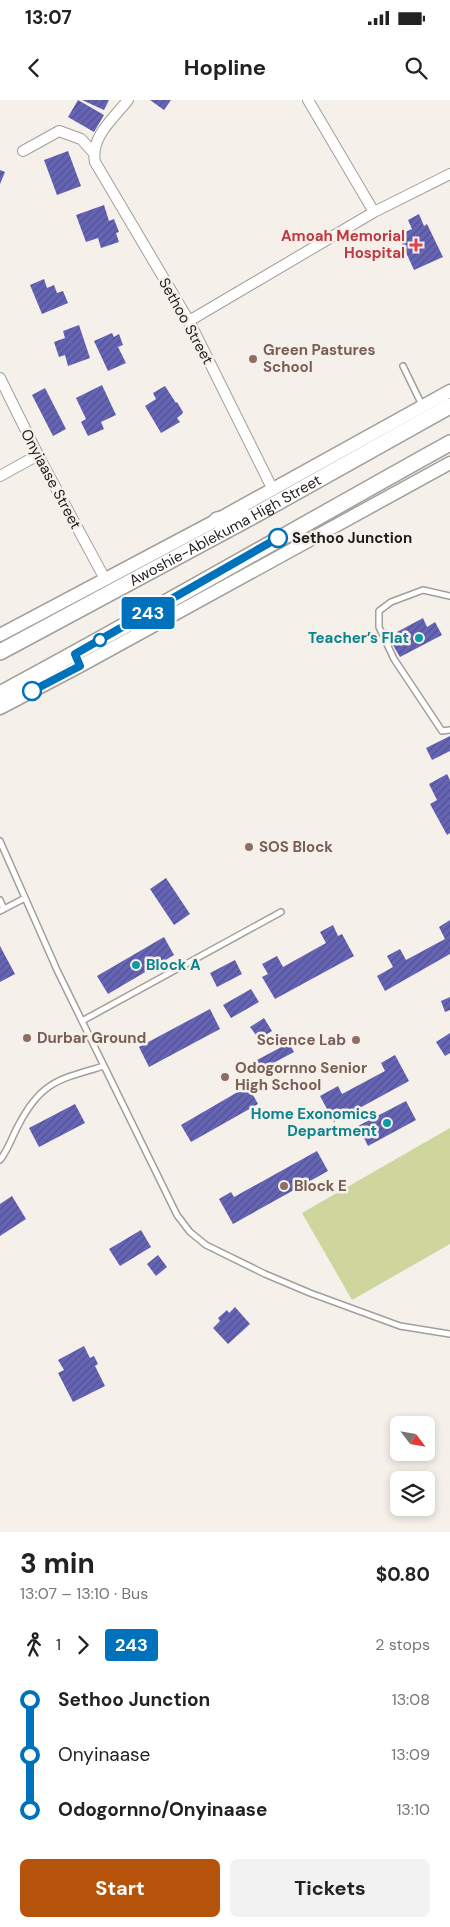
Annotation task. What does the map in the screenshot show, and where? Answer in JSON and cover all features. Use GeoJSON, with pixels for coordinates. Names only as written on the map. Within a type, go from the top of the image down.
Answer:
{"type":"FeatureCollection","features":[{"type":"Feature","properties":{"kind":"main road","name":"Awoshie-Ablekuma High Street"},"geometry":{"type":"LineString","coordinates":[[0,652],[255,515],[450,406]]}},
{"type":"Feature","properties":{"kind":"main road"},"geometry":{"type":"LineString","coordinates":[[0,694],[77,660],[294,529],[450,443]]}},
{"type":"Feature","properties":{"kind":"main road"},"geometry":{"type":"LineString","coordinates":[[217,520],[255,515]]}},
{"type":"Feature","properties":{"kind":"street"},"geometry":{"type":"LineString","coordinates":[[94,154],[96,140],[128,100]]}},
{"type":"Feature","properties":{"kind":"street"},"geometry":{"type":"LineString","coordinates":[[308,100],[374,212]]}},
{"type":"Feature","properties":{"kind":"street"},"geometry":{"type":"LineString","coordinates":[[23,151],[59,131],[81,139],[94,154]]}},
{"type":"Feature","properties":{"kind":"street","name":"Sethoo Street"},"geometry":{"type":"LineString","coordinates":[[94,154],[95,162],[189,321],[273,490]]}},
{"type":"Feature","properties":{"kind":"street"},"geometry":{"type":"LineString","coordinates":[[189,321],[374,212],[450,174]]}},
{"type":"Feature","properties":{"kind":"street","name":"Onyiaase Street"},"geometry":{"type":"LineString","coordinates":[[0,378],[38,455],[104,579]]}},
{"type":"Feature","properties":{"kind":"street","name":"Awoshie-Ablekuma High Street"},"geometry":{"type":"LineString","coordinates":[[0,635],[273,490],[450,391]]}},
{"type":"Feature","properties":{"kind":"street"},"geometry":{"type":"LineString","coordinates":[[0,476],[38,455]]}},
{"type":"Feature","properties":{"kind":"street"},"geometry":{"type":"LineString","coordinates":[[0,708],[77,660],[450,463]]}},
{"type":"Feature","properties":{"kind":"lane"},"geometry":{"type":"LineString","coordinates":[[403,366],[423,406]]}},
{"type":"Feature","properties":{"kind":"lane"},"geometry":{"type":"LineString","coordinates":[[450,596],[423,590],[391,602],[380,611],[379,627],[394,659],[442,731],[450,730]]}},
{"type":"Feature","properties":{"kind":"lane"},"geometry":{"type":"LineString","coordinates":[[0,841],[82,1021],[177,1215],[190,1232],[206,1245],[265,1274],[310,1293],[400,1326],[450,1334]]}},
{"type":"Feature","properties":{"kind":"lane"},"geometry":{"type":"LineString","coordinates":[[0,900],[2,910],[25,898]]}},
{"type":"Feature","properties":{"kind":"lane"},"geometry":{"type":"LineString","coordinates":[[82,1021],[281,912]]}},
{"type":"Feature","properties":{"kind":"lane"},"geometry":{"type":"LineString","coordinates":[[0,1160],[29,1107],[48,1086],[65,1078],[104,1066]]}},
{"type":"Feature","properties":{"kind":"green space"},"geometry":{"type":"Polygon","coordinates":[[[450,1128],[450,1244],[352,1300],[302,1213],[450,1128]]]}},
{"type":"Feature","properties":{"kind":"building"},"geometry":{"type":"Polygon","coordinates":[[[78,100],[104,115],[94,132],[68,117],[78,100]]]}},
{"type":"Feature","properties":{"kind":"building"},"geometry":{"type":"Polygon","coordinates":[[[82,100],[109,100],[104,110],[82,100]]]}},
{"type":"Feature","properties":{"kind":"building"},"geometry":{"type":"Polygon","coordinates":[[[150,100],[171,100],[164,110],[150,100]]]}},
{"type":"Feature","properties":{"kind":"building"},"geometry":{"type":"Polygon","coordinates":[[[68,151],[81,186],[57,195],[44,160],[68,151]]]}},
{"type":"Feature","properties":{"kind":"building"},"geometry":{"type":"Polygon","coordinates":[[[0,170],[5,172],[0,184],[0,170]]]}},
{"type":"Feature","properties":{"kind":"building"},"geometry":{"type":"Polygon","coordinates":[[[104,205],[109,221],[114,219],[119,232],[116,233],[119,242],[101,248],[98,238],[86,242],[76,215],[104,205]]]}},
{"type":"Feature","properties":{"kind":"building"},"geometry":{"type":"Polygon","coordinates":[[[419,214],[424,226],[427,224],[443,257],[414,270],[398,235],[412,229],[408,220],[419,214]]]}},
{"type":"Feature","properties":{"kind":"building"},"geometry":{"type":"Polygon","coordinates":[[[44,279],[47,288],[54,285],[57,293],[63,291],[68,303],[42,314],[30,285],[44,279]]]}},
{"type":"Feature","properties":{"kind":"building"},"geometry":{"type":"Polygon","coordinates":[[[79,325],[90,358],[68,366],[65,355],[59,357],[54,342],[65,338],[63,331],[79,325]]]}},
{"type":"Feature","properties":{"kind":"building"},"geometry":{"type":"Polygon","coordinates":[[[112,333],[114,337],[119,334],[123,345],[118,347],[126,363],[108,371],[94,341],[112,333]]]}},
{"type":"Feature","properties":{"kind":"building"},"geometry":{"type":"Polygon","coordinates":[[[102,385],[116,415],[101,422],[104,429],[88,436],[81,422],[86,419],[76,398],[102,385]]]}},
{"type":"Feature","properties":{"kind":"building"},"geometry":{"type":"Polygon","coordinates":[[[165,386],[183,412],[177,418],[180,422],[161,433],[145,406],[156,399],[153,393],[165,386]]]}},
{"type":"Feature","properties":{"kind":"building"},"geometry":{"type":"Polygon","coordinates":[[[45,388],[66,429],[53,436],[32,395],[45,388]]]}},
{"type":"Feature","properties":{"kind":"building","name":"Teacher’s Flat"},"geometry":{"type":"Polygon","coordinates":[[[423,618],[427,627],[435,622],[442,635],[400,657],[393,645],[402,640],[397,632],[423,618]]]}},
{"type":"Feature","properties":{"kind":"building"},"geometry":{"type":"Polygon","coordinates":[[[450,736],[450,751],[432,760],[426,748],[450,736]]]}},
{"type":"Feature","properties":{"kind":"building"},"geometry":{"type":"Polygon","coordinates":[[[447,774],[450,780],[450,833],[447,835],[430,804],[437,800],[429,784],[447,774]]]}},
{"type":"Feature","properties":{"kind":"building"},"geometry":{"type":"Polygon","coordinates":[[[166,878],[190,914],[174,925],[150,889],[166,878]]]}},
{"type":"Feature","properties":{"kind":"building"},"geometry":{"type":"Polygon","coordinates":[[[450,920],[450,954],[385,991],[377,976],[393,967],[387,956],[400,949],[406,960],[445,939],[439,927],[450,920]]]}},
{"type":"Feature","properties":{"kind":"building"},"geometry":{"type":"Polygon","coordinates":[[[333,925],[338,936],[342,934],[354,956],[275,999],[262,977],[268,974],[262,964],[277,956],[283,967],[326,943],[320,932],[333,925]]]}},
{"type":"Feature","properties":{"kind":"building","name":"Block A"},"geometry":{"type":"Polygon","coordinates":[[[164,937],[174,955],[108,994],[97,976],[164,937]]]}},
{"type":"Feature","properties":{"kind":"building"},"geometry":{"type":"Polygon","coordinates":[[[0,946],[15,974],[0,982],[0,946]]]}},
{"type":"Feature","properties":{"kind":"building"},"geometry":{"type":"Polygon","coordinates":[[[235,960],[242,974],[217,987],[210,973],[235,960]]]}},
{"type":"Feature","properties":{"kind":"building"},"geometry":{"type":"Polygon","coordinates":[[[251,989],[259,1002],[231,1018],[223,1005],[251,989]]]}},
{"type":"Feature","properties":{"kind":"building"},"geometry":{"type":"Polygon","coordinates":[[[450,997],[450,1010],[445,1012],[441,1001],[450,997]]]}},
{"type":"Feature","properties":{"kind":"building"},"geometry":{"type":"Polygon","coordinates":[[[210,1009],[220,1029],[149,1067],[139,1047],[210,1009]]]}},
{"type":"Feature","properties":{"kind":"building"},"geometry":{"type":"Polygon","coordinates":[[[264,1018],[272,1031],[259,1039],[250,1027],[264,1018]]]}},
{"type":"Feature","properties":{"kind":"building"},"geometry":{"type":"Polygon","coordinates":[[[450,1033],[450,1053],[445,1056],[436,1042],[450,1033]]]}},
{"type":"Feature","properties":{"kind":"building"},"geometry":{"type":"Polygon","coordinates":[[[289,1043],[294,1052],[262,1069],[257,1060],[289,1043]]]}},
{"type":"Feature","properties":{"kind":"building"},"geometry":{"type":"Polygon","coordinates":[[[395,1055],[409,1081],[334,1122],[320,1096],[338,1086],[342,1094],[385,1071],[381,1063],[395,1055]]]}},
{"type":"Feature","properties":{"kind":"building"},"geometry":{"type":"Polygon","coordinates":[[[248,1086],[258,1104],[191,1142],[181,1125],[248,1086]]]}},
{"type":"Feature","properties":{"kind":"building","name":"Home Exonomics Department"},"geometry":{"type":"Polygon","coordinates":[[[406,1101],[416,1120],[368,1146],[358,1126],[406,1101]]]}},
{"type":"Feature","properties":{"kind":"building"},"geometry":{"type":"Polygon","coordinates":[[[75,1104],[85,1123],[39,1147],[29,1128],[75,1104]]]}},
{"type":"Feature","properties":{"kind":"building","name":"Block E"},"geometry":{"type":"Polygon","coordinates":[[[317,1151],[328,1171],[233,1224],[219,1199],[231,1192],[234,1197],[317,1151]]]}},
{"type":"Feature","properties":{"kind":"building"},"geometry":{"type":"Polygon","coordinates":[[[12,1196],[26,1219],[0,1236],[0,1204],[12,1196]]]}},
{"type":"Feature","properties":{"kind":"building"},"geometry":{"type":"Polygon","coordinates":[[[141,1230],[151,1247],[120,1266],[109,1249],[141,1230]]]}},
{"type":"Feature","properties":{"kind":"building"},"geometry":{"type":"Polygon","coordinates":[[[158,1255],[167,1267],[156,1276],[147,1264],[158,1255]]]}},
{"type":"Feature","properties":{"kind":"building"},"geometry":{"type":"Polygon","coordinates":[[[235,1307],[250,1324],[228,1344],[213,1328],[220,1321],[218,1318],[227,1310],[229,1313],[235,1307]]]}},
{"type":"Feature","properties":{"kind":"building"},"geometry":{"type":"Polygon","coordinates":[[[84,1346],[90,1358],[94,1356],[98,1364],[95,1366],[105,1386],[73,1402],[58,1373],[64,1370],[58,1360],[84,1346]]]}},
{"type":"Feature","properties":{"kind":"bus line","name":"243"},"geometry":{"type":"LineString","coordinates":[[32,691],[80,666],[75,654],[278,538]]}},
{"type":"Feature","properties":{"kind":"place","name":"Amoah Memorial Hospital"},"geometry":{"type":"Point","coordinates":[416,245]}},
{"type":"Feature","properties":{"kind":"place","name":"Green Pastures School"},"geometry":{"type":"Point","coordinates":[253,359]}},
{"type":"Feature","properties":{"kind":"place","name":"Sethoo Junction"},"geometry":{"type":"Point","coordinates":[278,538]}},
{"type":"Feature","properties":{"kind":"place","name":"Teacher’s Flat"},"geometry":{"type":"Point","coordinates":[419,638]}},
{"type":"Feature","properties":{"kind":"place","name":"SOS Block"},"geometry":{"type":"Point","coordinates":[249,847]}},
{"type":"Feature","properties":{"kind":"place","name":"Block A"},"geometry":{"type":"Point","coordinates":[136,965]}},
{"type":"Feature","properties":{"kind":"place","name":"Durbar Ground"},"geometry":{"type":"Point","coordinates":[27,1038]}},
{"type":"Feature","properties":{"kind":"place","name":"Science Lab"},"geometry":{"type":"Point","coordinates":[356,1040]}},
{"type":"Feature","properties":{"kind":"place","name":"Odogornno Senior High School"},"geometry":{"type":"Point","coordinates":[225,1077]}},
{"type":"Feature","properties":{"kind":"place","name":"Home Exonomics Department"},"geometry":{"type":"Point","coordinates":[387,1123]}},
{"type":"Feature","properties":{"kind":"place","name":"Block E"},"geometry":{"type":"Point","coordinates":[284,1186]}}]}
